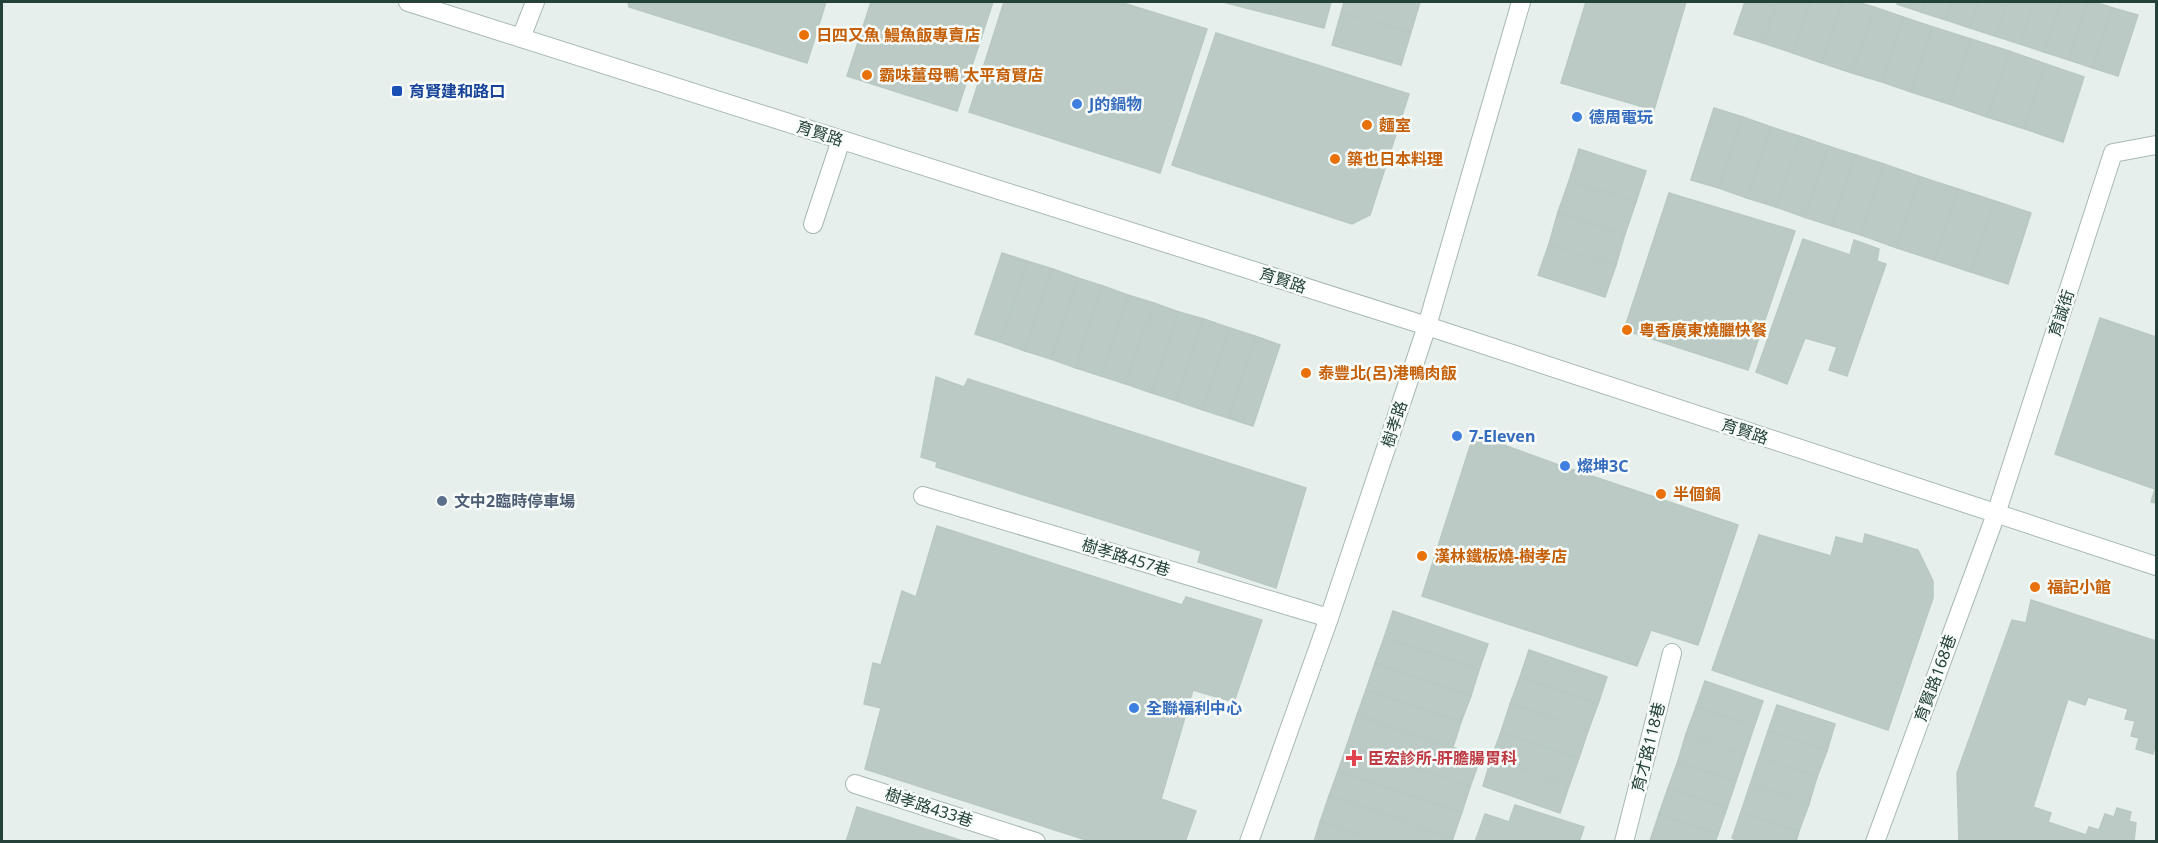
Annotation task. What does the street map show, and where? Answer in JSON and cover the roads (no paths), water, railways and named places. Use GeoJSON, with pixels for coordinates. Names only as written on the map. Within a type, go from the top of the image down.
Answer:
{"type":"FeatureCollection","features":[{"type":"Feature","properties":{"kind":"street","name":"育賢路"},"geometry":{"type":"LineString","coordinates":[[408,2],[1427,326],[2157,566]]}},
{"type":"Feature","properties":{"kind":"street"},"geometry":{"type":"LineString","coordinates":[[520,38],[535,2]]}},
{"type":"Feature","properties":{"kind":"street","name":"樹孝路"},"geometry":{"type":"LineString","coordinates":[[1249,842],[1329,618],[1427,326],[1521,2]]}},
{"type":"Feature","properties":{"kind":"street"},"geometry":{"type":"LineString","coordinates":[[813,224],[841,140]]}},
{"type":"Feature","properties":{"kind":"street","name":"育誠街"},"geometry":{"type":"LineString","coordinates":[[1996,514],[2113,153],[2157,145]]}},
{"type":"Feature","properties":{"kind":"street","name":"樹孝路457巷"},"geometry":{"type":"LineString","coordinates":[[923,496],[1329,618]]}},
{"type":"Feature","properties":{"kind":"street","name":"育賢路168巷"},"geometry":{"type":"LineString","coordinates":[[1875,842],[1996,514]]}},
{"type":"Feature","properties":{"kind":"street","name":"育才路118巷"},"geometry":{"type":"LineString","coordinates":[[1624,842],[1672,652]]}},
{"type":"Feature","properties":{"kind":"street","name":"樹孝路433巷"},"geometry":{"type":"LineString","coordinates":[[855,784],[1036,842]]}},
{"type":"Feature","properties":{"kind":"place","name":"日四又魚 鰻魚飯專賣店"},"geometry":{"type":"Point","coordinates":[804,35]}},
{"type":"Feature","properties":{"kind":"place","name":"霸味薑母鴨 太平育賢店"},"geometry":{"type":"Point","coordinates":[867,75]}},
{"type":"Feature","properties":{"kind":"place","name":"育賢建和路口"},"geometry":{"type":"Point","coordinates":[397,91]}},
{"type":"Feature","properties":{"kind":"place","name":"J的鍋物"},"geometry":{"type":"Point","coordinates":[1077,104]}},
{"type":"Feature","properties":{"kind":"place","name":"德周電玩"},"geometry":{"type":"Point","coordinates":[1577,117]}},
{"type":"Feature","properties":{"kind":"place","name":"麵室"},"geometry":{"type":"Point","coordinates":[1367,125]}},
{"type":"Feature","properties":{"kind":"place","name":"築也日本料理"},"geometry":{"type":"Point","coordinates":[1335,159]}},
{"type":"Feature","properties":{"kind":"place","name":"粵香廣東燒臘快餐"},"geometry":{"type":"Point","coordinates":[1627,330]}},
{"type":"Feature","properties":{"kind":"place","name":"泰豐北(呂)港鴨肉飯"},"geometry":{"type":"Point","coordinates":[1306,373]}},
{"type":"Feature","properties":{"kind":"place","name":"7-Eleven"},"geometry":{"type":"Point","coordinates":[1457,436]}},
{"type":"Feature","properties":{"kind":"place","name":"燦坤3C"},"geometry":{"type":"Point","coordinates":[1565,466]}},
{"type":"Feature","properties":{"kind":"place","name":"半個鍋"},"geometry":{"type":"Point","coordinates":[1661,494]}},
{"type":"Feature","properties":{"kind":"place","name":"文中2臨時停車場"},"geometry":{"type":"Point","coordinates":[442,501]}},
{"type":"Feature","properties":{"kind":"place","name":"漢林鐵板燒-樹孝店"},"geometry":{"type":"Point","coordinates":[1422,556]}},
{"type":"Feature","properties":{"kind":"place","name":"福記小館"},"geometry":{"type":"Point","coordinates":[2035,587]}},
{"type":"Feature","properties":{"kind":"place","name":"全聯福利中心"},"geometry":{"type":"Point","coordinates":[1134,708]}},
{"type":"Feature","properties":{"kind":"place","name":"臣宏診所-肝膽腸胃科"},"geometry":{"type":"Point","coordinates":[1354,758]}}]}
